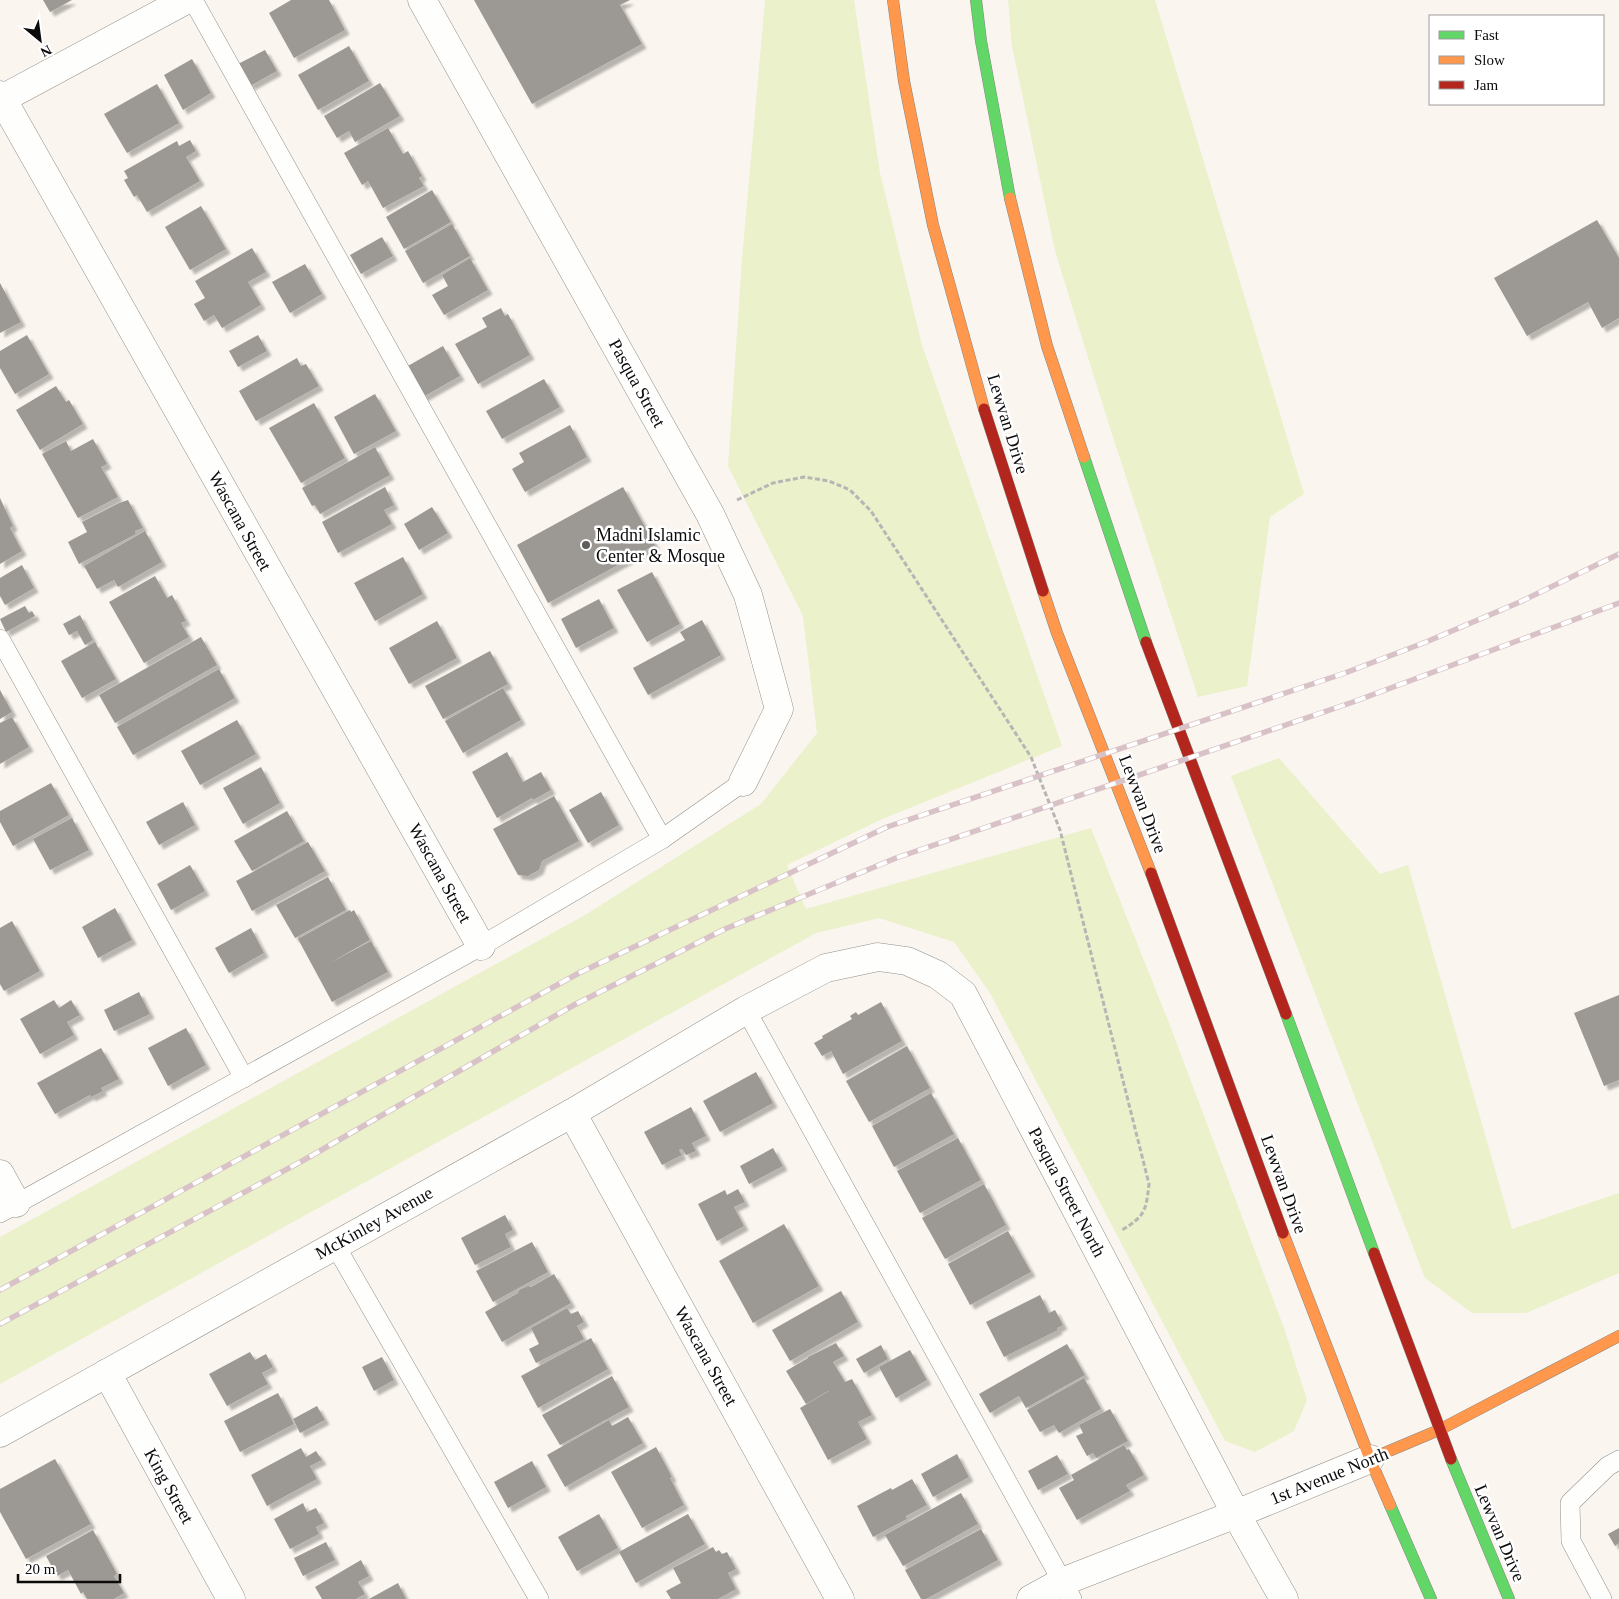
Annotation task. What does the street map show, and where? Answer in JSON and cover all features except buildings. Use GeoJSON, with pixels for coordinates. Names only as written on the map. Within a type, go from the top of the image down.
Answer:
{"type":"FeatureCollection","features":[{"type":"Feature","properties":{"kind":"main road","name":"Lewvan Drive"},"geometry":{"type":"LineString","coordinates":[[893,0],[904,81],[933,226],[988,424],[1057,633],[1151,872],[1302,1284],[1370,1459],[1431,1599]]}},
{"type":"Feature","properties":{"kind":"main road","name":"Lewvan Drive"},"geometry":{"type":"LineString","coordinates":[[976,0],[981,41],[1007,184],[1047,346],[1139,623],[1244,896],[1438,1430],[1509,1599]]}},
{"type":"Feature","properties":{"kind":"main road","name":"1st Avenue North"},"geometry":{"type":"LineString","coordinates":[[1370,1459],[1438,1430],[1619,1336]]}},
{"type":"Feature","properties":{"kind":"street"},"geometry":{"type":"LineString","coordinates":[[1,98],[186,0]]}},
{"type":"Feature","properties":{"kind":"street","name":"Pasqua Street"},"geometry":{"type":"LineString","coordinates":[[422,0],[710,514],[748,595],[779,708],[743,782]]}},
{"type":"Feature","properties":{"kind":"street","name":"Wascana Street"},"geometry":{"type":"LineString","coordinates":[[1,98],[481,946]]}},
{"type":"Feature","properties":{"kind":"street","name":"Pasqua Street North"},"geometry":{"type":"LineString","coordinates":[[746,1010],[826,968],[878,957],[907,961],[938,975],[963,994],[1236,1514],[1284,1599]]}},
{"type":"Feature","properties":{"kind":"street","name":"McKinley Avenue"},"geometry":{"type":"LineString","coordinates":[[0,1433],[572,1113],[746,1010]]}},
{"type":"Feature","properties":{"kind":"street","name":"Wascana Street"},"geometry":{"type":"LineString","coordinates":[[572,1113],[840,1599]]}},
{"type":"Feature","properties":{"kind":"street"},"geometry":{"type":"LineString","coordinates":[[0,1174],[8,1208]]}},
{"type":"Feature","properties":{"kind":"street","name":"King Street"},"geometry":{"type":"LineString","coordinates":[[106,1373],[231,1599]]}},
{"type":"Feature","properties":{"kind":"street","name":"1st Avenue North"},"geometry":{"type":"LineString","coordinates":[[1031,1599],[1067,1591],[1236,1514],[1370,1459]]}},
{"type":"Feature","properties":{"kind":"lane"},"geometry":{"type":"LineString","coordinates":[[193,0],[662,838]]}},
{"type":"Feature","properties":{"kind":"lane"},"geometry":{"type":"LineString","coordinates":[[0,639],[244,1078]]}},
{"type":"Feature","properties":{"kind":"lane"},"geometry":{"type":"LineString","coordinates":[[8,1208],[481,946],[662,838],[743,782]]}},
{"type":"Feature","properties":{"kind":"lane"},"geometry":{"type":"LineString","coordinates":[[746,1010],[1067,1591]]}},
{"type":"Feature","properties":{"kind":"lane"},"geometry":{"type":"LineString","coordinates":[[335,1245],[539,1599]]}},
{"type":"Feature","properties":{"kind":"lane"},"geometry":{"type":"LineString","coordinates":[[1602,1599],[1570,1541],[1570,1503],[1608,1466],[1619,1460]]}},
{"type":"Feature","properties":{"kind":"path"},"geometry":{"type":"LineString","coordinates":[[710,514],[772,483],[804,477],[829,481],[850,490],[870,511],[1031,757],[1060,830],[1149,1184],[1147,1204],[1138,1220],[1095,1245]]}},
{"type":"Feature","properties":{"kind":"green space"},"geometry":{"type":"Polygon","coordinates":[[[765,0],[854,0],[880,173],[922,345],[1062,746],[880,820],[787,865],[806,909],[1091,828],[1169,1023],[1284,1328],[1307,1400],[1294,1431],[1255,1452],[1225,1441],[990,993],[954,942],[879,918],[816,933],[0,1384],[0,1237],[585,915],[761,804],[817,733],[803,616],[728,466],[742,260],[765,0]]]}},
{"type":"Feature","properties":{"kind":"green space"},"geometry":{"type":"Polygon","coordinates":[[[1008,0],[1155,0],[1304,494],[1270,517],[1247,686],[1198,697],[1110,428],[1055,251],[1012,46],[1008,0]]]}},
{"type":"Feature","properties":{"kind":"green space"},"geometry":{"type":"Polygon","coordinates":[[[1279,758],[1380,874],[1408,865],[1512,1229],[1619,1193],[1619,1273],[1526,1313],[1472,1313],[1425,1278],[1231,776],[1279,758]]]}},
{"type":"Feature","properties":{"kind":"railway"},"geometry":{"type":"LineString","coordinates":[[0,1290],[579,973],[887,827],[1345,673],[1426,642],[1520,602],[1619,554]]}},
{"type":"Feature","properties":{"kind":"railway"},"geometry":{"type":"LineString","coordinates":[[0,1324],[304,1160],[574,1005],[725,929],[896,858],[1353,702],[1619,603]]}},
{"type":"Feature","properties":{"kind":"traffic: fast"},"geometry":{"type":"LineString","coordinates":[[976,0],[981,41],[1010,198]]}},
{"type":"Feature","properties":{"kind":"traffic: fast"},"geometry":{"type":"LineString","coordinates":[[1084,457],[1146,642]]}},
{"type":"Feature","properties":{"kind":"traffic: fast"},"geometry":{"type":"LineString","coordinates":[[1286,1014],[1374,1253]]}},
{"type":"Feature","properties":{"kind":"traffic: fast"},"geometry":{"type":"LineString","coordinates":[[1451,1459],[1509,1599]]}},
{"type":"Feature","properties":{"kind":"traffic: fast"},"geometry":{"type":"LineString","coordinates":[[1390,1505],[1431,1599]]}},
{"type":"Feature","properties":{"kind":"traffic: slow"},"geometry":{"type":"LineString","coordinates":[[893,0],[904,81],[933,225],[984,409]]}},
{"type":"Feature","properties":{"kind":"traffic: slow"},"geometry":{"type":"LineString","coordinates":[[1010,198],[1047,346],[1084,457]]}},
{"type":"Feature","properties":{"kind":"traffic: slow"},"geometry":{"type":"LineString","coordinates":[[1043,591],[1057,633],[1151,873]]}},
{"type":"Feature","properties":{"kind":"traffic: slow"},"geometry":{"type":"LineString","coordinates":[[1283,1233],[1370,1459],[1390,1505]]}},
{"type":"Feature","properties":{"kind":"traffic: slow"},"geometry":{"type":"LineString","coordinates":[[1370,1459],[1439,1430],[1619,1336]]}},
{"type":"Feature","properties":{"kind":"traffic: jam"},"geometry":{"type":"LineString","coordinates":[[984,409],[1043,591]]}},
{"type":"Feature","properties":{"kind":"traffic: jam"},"geometry":{"type":"LineString","coordinates":[[1146,642],[1286,1014]]}},
{"type":"Feature","properties":{"kind":"traffic: jam"},"geometry":{"type":"LineString","coordinates":[[1151,873],[1283,1233]]}},
{"type":"Feature","properties":{"kind":"traffic: jam"},"geometry":{"type":"LineString","coordinates":[[1374,1253],[1451,1459]]}},
{"type":"Feature","properties":{"kind":"place","name":"Madni Islamic Center & Mosque"},"geometry":{"type":"Point","coordinates":[586,545]}}]}
